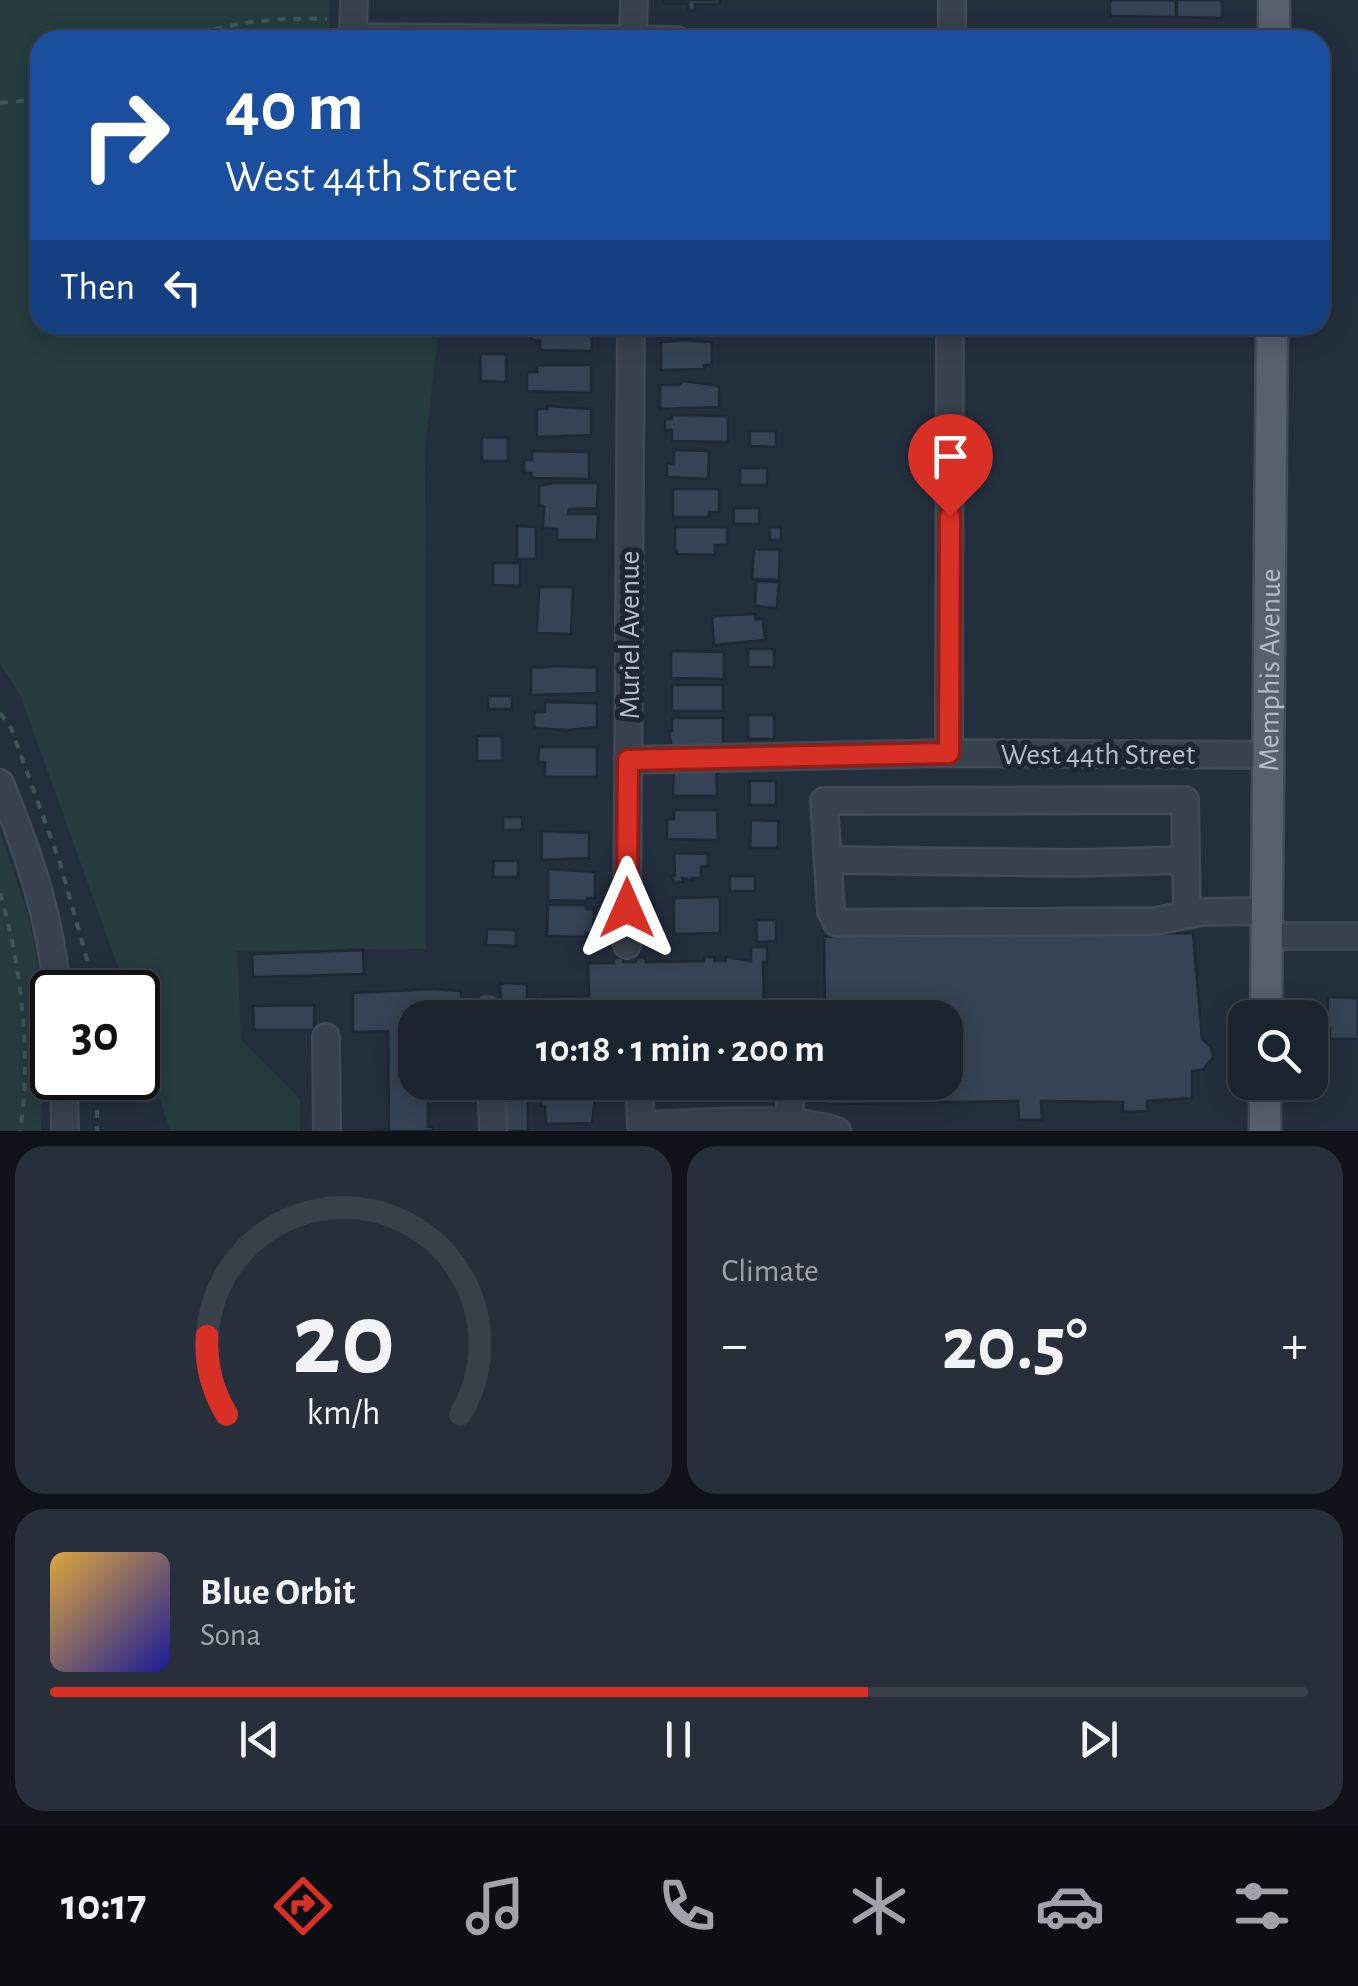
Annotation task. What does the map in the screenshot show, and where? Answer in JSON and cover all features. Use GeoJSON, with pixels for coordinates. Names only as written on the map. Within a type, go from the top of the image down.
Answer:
{"type":"FeatureCollection","features":[{"type":"Feature","properties":{"kind":"main road"},"geometry":{"type":"LineString","coordinates":[[1274,0],[1274,30]]}},
{"type":"Feature","properties":{"kind":"main road","name":"Memphis Avenue"},"geometry":{"type":"LineString","coordinates":[[1266,1000],[1272,335]]}},
{"type":"Feature","properties":{"kind":"main road"},"geometry":{"type":"LineString","coordinates":[[1265,1131],[1266,1100]]}},
{"type":"Feature","properties":{"kind":"street"},"geometry":{"type":"LineString","coordinates":[[633,30],[634,0]]}},
{"type":"Feature","properties":{"kind":"street"},"geometry":{"type":"LineString","coordinates":[[952,0],[952,30]]}},
{"type":"Feature","properties":{"kind":"street"},"geometry":{"type":"LineString","coordinates":[[348,18],[503,30]]}},
{"type":"Feature","properties":{"kind":"street","name":"Muriel Avenue"},"geometry":{"type":"LineString","coordinates":[[627,945],[631,335]]}},
{"type":"Feature","properties":{"kind":"street"},"geometry":{"type":"LineString","coordinates":[[949,753],[950,335]]}},
{"type":"Feature","properties":{"kind":"street","name":"West 44th Street"},"geometry":{"type":"LineString","coordinates":[[628,760],[949,753],[1269,755]]}},
{"type":"Feature","properties":{"kind":"street"},"geometry":{"type":"LineString","coordinates":[[0,783],[26,850],[53,941],[56,970]]}},
{"type":"Feature","properties":{"kind":"street"},"geometry":{"type":"LineString","coordinates":[[1188,915],[1185,800],[824,802],[831,910],[837,923],[1156,922],[1188,915],[1358,936]]}},
{"type":"Feature","properties":{"kind":"street"},"geometry":{"type":"LineString","coordinates":[[828,860],[1186,860]]}},
{"type":"Feature","properties":{"kind":"street"},"geometry":{"type":"LineString","coordinates":[[326,1038],[327,1131]]}},
{"type":"Feature","properties":{"kind":"street"},"geometry":{"type":"LineString","coordinates":[[64,1100],[64,1131]]}},
{"type":"Feature","properties":{"kind":"street"},"geometry":{"type":"LineString","coordinates":[[491,1100],[492,1131]]}},
{"type":"Feature","properties":{"kind":"street"},"geometry":{"type":"LineString","coordinates":[[640,1100],[641,1124],[790,1123],[820,1125],[837,1131]]}},
{"type":"Feature","properties":{"kind":"street"},"geometry":{"type":"LineString","coordinates":[[790,1100],[790,1123]]}},
{"type":"Feature","properties":{"kind":"path"},"geometry":{"type":"LineString","coordinates":[[206,30],[270,18],[348,18]]}},
{"type":"Feature","properties":{"kind":"path"},"geometry":{"type":"LineString","coordinates":[[0,103],[30,100]]}},
{"type":"Feature","properties":{"kind":"path"},"geometry":{"type":"LineString","coordinates":[[0,893],[20,989],[24,1078],[20,1131]]}},
{"type":"Feature","properties":{"kind":"path"},"geometry":{"type":"LineString","coordinates":[[96,1100],[97,1131]]}},
{"type":"Feature","properties":{"kind":"green space"},"geometry":{"type":"Polygon","coordinates":[[[0,0],[330,0],[329,30],[30,30],[30,335],[438,335],[425,449],[426,949],[237,951],[241,1040],[300,1099],[300,1131],[170,1131],[160,1098],[160,970],[119,970],[21,697],[0,664],[0,0]]]}},
{"type":"Feature","properties":{"kind":"green space"},"geometry":{"type":"Polygon","coordinates":[[[0,832],[26,910],[37,961],[38,970],[30,970],[30,1100],[42,1100],[41,1131],[0,1131],[0,832]]]}},
{"type":"Feature","properties":{"kind":"building"},"geometry":{"type":"Polygon","coordinates":[[[663,0],[720,0],[720,4],[695,4],[695,10],[688,10],[688,3],[663,0]]]}},
{"type":"Feature","properties":{"kind":"building"},"geometry":{"type":"Polygon","coordinates":[[[1110,0],[1176,0],[1176,17],[1110,16],[1110,0]]]}},
{"type":"Feature","properties":{"kind":"building"},"geometry":{"type":"Polygon","coordinates":[[[1177,0],[1222,0],[1222,18],[1177,17],[1177,0]]]}},
{"type":"Feature","properties":{"kind":"building"},"geometry":{"type":"Polygon","coordinates":[[[531,335],[592,335],[592,351],[540,350],[540,340],[532,340],[531,335]]]}},
{"type":"Feature","properties":{"kind":"building"},"geometry":{"type":"Polygon","coordinates":[[[661,342],[712,342],[712,365],[704,365],[704,369],[661,370],[661,342]]]}},
{"type":"Feature","properties":{"kind":"building"},"geometry":{"type":"Polygon","coordinates":[[[480,354],[506,354],[506,382],[481,381],[480,354]]]}},
{"type":"Feature","properties":{"kind":"building"},"geometry":{"type":"Polygon","coordinates":[[[591,365],[591,393],[527,391],[527,372],[537,372],[537,366],[591,365]]]}},
{"type":"Feature","properties":{"kind":"building"},"geometry":{"type":"Polygon","coordinates":[[[683,381],[719,386],[719,407],[660,409],[660,385],[679,385],[683,381]]]}},
{"type":"Feature","properties":{"kind":"building"},"geometry":{"type":"Polygon","coordinates":[[[537,409],[591,409],[591,435],[537,437],[537,409]]]}},
{"type":"Feature","properties":{"kind":"building"},"geometry":{"type":"Polygon","coordinates":[[[672,415],[728,416],[728,442],[672,441],[672,430],[665,430],[665,419],[672,419],[672,415]]]}},
{"type":"Feature","properties":{"kind":"building"},"geometry":{"type":"Polygon","coordinates":[[[750,431],[776,431],[776,447],[750,446],[750,431]]]}},
{"type":"Feature","properties":{"kind":"building"},"geometry":{"type":"Polygon","coordinates":[[[482,437],[508,438],[508,461],[482,461],[482,437]]]}},
{"type":"Feature","properties":{"kind":"building"},"geometry":{"type":"Polygon","coordinates":[[[674,450],[709,451],[708,479],[667,477],[667,463],[674,464],[674,450]]]}},
{"type":"Feature","properties":{"kind":"building"},"geometry":{"type":"Polygon","coordinates":[[[532,451],[589,452],[589,479],[532,478],[531,473],[524,473],[524,460],[532,460],[532,451]]]}},
{"type":"Feature","properties":{"kind":"building"},"geometry":{"type":"Polygon","coordinates":[[[740,468],[767,468],[767,485],[740,485],[740,468]]]}},
{"type":"Feature","properties":{"kind":"building"},"geometry":{"type":"Polygon","coordinates":[[[598,483],[597,508],[569,509],[568,514],[598,514],[597,540],[557,540],[557,529],[543,528],[544,506],[539,505],[539,486],[598,483]]]}},
{"type":"Feature","properties":{"kind":"building"},"geometry":{"type":"Polygon","coordinates":[[[673,489],[719,489],[719,512],[709,512],[709,517],[673,517],[673,489]]]}},
{"type":"Feature","properties":{"kind":"building"},"geometry":{"type":"Polygon","coordinates":[[[734,508],[759,508],[759,524],[734,524],[734,508]]]}},
{"type":"Feature","properties":{"kind":"building"},"geometry":{"type":"Polygon","coordinates":[[[517,526],[536,527],[536,559],[517,559],[517,526]]]}},
{"type":"Feature","properties":{"kind":"building"},"geometry":{"type":"Polygon","coordinates":[[[675,527],[727,527],[727,545],[715,545],[715,555],[678,554],[675,527]]]}},
{"type":"Feature","properties":{"kind":"building"},"geometry":{"type":"Polygon","coordinates":[[[770,527],[781,527],[781,540],[770,540],[770,527]]]}},
{"type":"Feature","properties":{"kind":"building"},"geometry":{"type":"Polygon","coordinates":[[[754,549],[780,550],[779,580],[752,579],[754,549]]]}},
{"type":"Feature","properties":{"kind":"building"},"geometry":{"type":"Polygon","coordinates":[[[493,563],[520,563],[520,586],[493,585],[493,563]]]}},
{"type":"Feature","properties":{"kind":"building"},"geometry":{"type":"Polygon","coordinates":[[[756,581],[779,582],[777,608],[755,606],[756,581]]]}},
{"type":"Feature","properties":{"kind":"building"},"geometry":{"type":"Polygon","coordinates":[[[539,587],[573,587],[571,634],[537,633],[539,587]]]}},
{"type":"Feature","properties":{"kind":"building"},"geometry":{"type":"Polygon","coordinates":[[[755,614],[756,620],[763,619],[765,640],[714,645],[712,616],[755,614]]]}},
{"type":"Feature","properties":{"kind":"building"},"geometry":{"type":"Polygon","coordinates":[[[748,649],[774,649],[774,667],[748,667],[748,649]]]}},
{"type":"Feature","properties":{"kind":"building"},"geometry":{"type":"Polygon","coordinates":[[[671,651],[724,652],[724,679],[671,678],[671,651]]]}},
{"type":"Feature","properties":{"kind":"building"},"geometry":{"type":"Polygon","coordinates":[[[531,668],[597,668],[597,693],[531,695],[531,668]]]}},
{"type":"Feature","properties":{"kind":"building"},"geometry":{"type":"Polygon","coordinates":[[[672,685],[723,685],[723,711],[672,711],[672,685]]]}},
{"type":"Feature","properties":{"kind":"building"},"geometry":{"type":"Polygon","coordinates":[[[488,696],[512,696],[512,709],[488,709],[488,696]]]}},
{"type":"Feature","properties":{"kind":"building"},"geometry":{"type":"Polygon","coordinates":[[[545,702],[597,703],[597,727],[534,728],[534,712],[545,712],[545,702]]]}},
{"type":"Feature","properties":{"kind":"building"},"geometry":{"type":"Polygon","coordinates":[[[748,715],[774,715],[774,739],[748,739],[748,715]]]}},
{"type":"Feature","properties":{"kind":"building"},"geometry":{"type":"Polygon","coordinates":[[[672,718],[723,718],[723,749],[672,749],[672,718]]]}},
{"type":"Feature","properties":{"kind":"building"},"geometry":{"type":"Polygon","coordinates":[[[477,736],[502,736],[502,761],[477,761],[477,736]]]}},
{"type":"Feature","properties":{"kind":"building"},"geometry":{"type":"Polygon","coordinates":[[[539,747],[597,747],[597,777],[545,777],[545,762],[538,762],[539,747]]]}},
{"type":"Feature","properties":{"kind":"building"},"geometry":{"type":"Polygon","coordinates":[[[674,766],[716,766],[717,796],[673,796],[674,766]]]}},
{"type":"Feature","properties":{"kind":"building"},"geometry":{"type":"Polygon","coordinates":[[[750,781],[776,781],[776,805],[750,805],[750,781]]]}},
{"type":"Feature","properties":{"kind":"building"},"geometry":{"type":"Polygon","coordinates":[[[674,810],[717,810],[718,840],[667,839],[667,820],[674,819],[674,810]]]}},
{"type":"Feature","properties":{"kind":"building"},"geometry":{"type":"Polygon","coordinates":[[[503,817],[522,817],[522,830],[503,830],[503,817]]]}},
{"type":"Feature","properties":{"kind":"building"},"geometry":{"type":"Polygon","coordinates":[[[751,820],[778,821],[778,848],[750,848],[751,820]]]}},
{"type":"Feature","properties":{"kind":"building"},"geometry":{"type":"Polygon","coordinates":[[[542,831],[589,833],[589,858],[542,860],[542,831]]]}},
{"type":"Feature","properties":{"kind":"building"},"geometry":{"type":"Polygon","coordinates":[[[674,853],[708,854],[708,866],[701,866],[701,878],[674,882],[674,853]]]}},
{"type":"Feature","properties":{"kind":"building"},"geometry":{"type":"Polygon","coordinates":[[[494,861],[518,861],[518,877],[493,877],[494,861]]]}},
{"type":"Feature","properties":{"kind":"building"},"geometry":{"type":"Polygon","coordinates":[[[548,869],[595,872],[595,898],[548,900],[548,869]]]}},
{"type":"Feature","properties":{"kind":"building"},"geometry":{"type":"Polygon","coordinates":[[[730,876],[755,876],[755,891],[730,891],[730,876]]]}},
{"type":"Feature","properties":{"kind":"building"},"geometry":{"type":"Polygon","coordinates":[[[720,897],[720,933],[674,934],[674,898],[720,897]]]}},
{"type":"Feature","properties":{"kind":"building"},"geometry":{"type":"Polygon","coordinates":[[[548,905],[586,905],[586,909],[594,909],[593,933],[586,933],[586,937],[547,936],[548,905]]]}},
{"type":"Feature","properties":{"kind":"building"},"geometry":{"type":"Polygon","coordinates":[[[756,920],[776,920],[776,941],[757,942],[756,920]]]}},
{"type":"Feature","properties":{"kind":"building"},"geometry":{"type":"Polygon","coordinates":[[[487,929],[516,930],[516,946],[486,945],[487,929]]]}},
{"type":"Feature","properties":{"kind":"building"},"geometry":{"type":"Polygon","coordinates":[[[1193,933],[1202,1039],[1211,1047],[1213,1057],[1203,1070],[1192,1071],[1192,1098],[1147,1101],[1147,1111],[1123,1112],[1123,1102],[1041,1101],[1042,1120],[1019,1120],[1018,1101],[826,1104],[826,1100],[963,1100],[963,1000],[825,1000],[824,937],[1193,933]]]}},
{"type":"Feature","properties":{"kind":"building"},"geometry":{"type":"Polygon","coordinates":[[[751,947],[767,947],[767,962],[763,962],[764,1000],[544,1000],[589,996],[588,963],[614,963],[614,958],[623,958],[623,962],[636,962],[636,958],[645,958],[646,962],[704,961],[704,957],[714,957],[714,961],[726,961],[726,957],[751,961],[751,947]]]}},
{"type":"Feature","properties":{"kind":"building"},"geometry":{"type":"Polygon","coordinates":[[[363,950],[364,974],[253,977],[252,954],[363,950]]]}},
{"type":"Feature","properties":{"kind":"building"},"geometry":{"type":"Polygon","coordinates":[[[500,983],[527,984],[527,1000],[500,1000],[500,983]]]}},
{"type":"Feature","properties":{"kind":"building"},"geometry":{"type":"Polygon","coordinates":[[[461,991],[461,1000],[398,1000],[398,1100],[428,1100],[428,1127],[433,1127],[433,1131],[371,1131],[389,1129],[388,1031],[353,1032],[353,993],[461,991]]]}},
{"type":"Feature","properties":{"kind":"building"},"geometry":{"type":"Polygon","coordinates":[[[1358,998],[1358,1039],[1330,1039],[1328,1000],[1358,998]]]}},
{"type":"Feature","properties":{"kind":"building"},"geometry":{"type":"Polygon","coordinates":[[[314,1005],[314,1030],[254,1030],[253,1006],[314,1005]]]}},
{"type":"Feature","properties":{"kind":"building"},"geometry":{"type":"Polygon","coordinates":[[[503,1100],[528,1100],[528,1131],[504,1131],[503,1100]]]}},
{"type":"Feature","properties":{"kind":"building"},"geometry":{"type":"Polygon","coordinates":[[[541,1100],[595,1100],[592,1123],[546,1124],[545,1106],[541,1106],[541,1100]]]}},
{"type":"Feature","properties":{"kind":"route"},"geometry":{"type":"LineString","coordinates":[[627,908],[628,760],[949,753],[950,516]]}}]}
